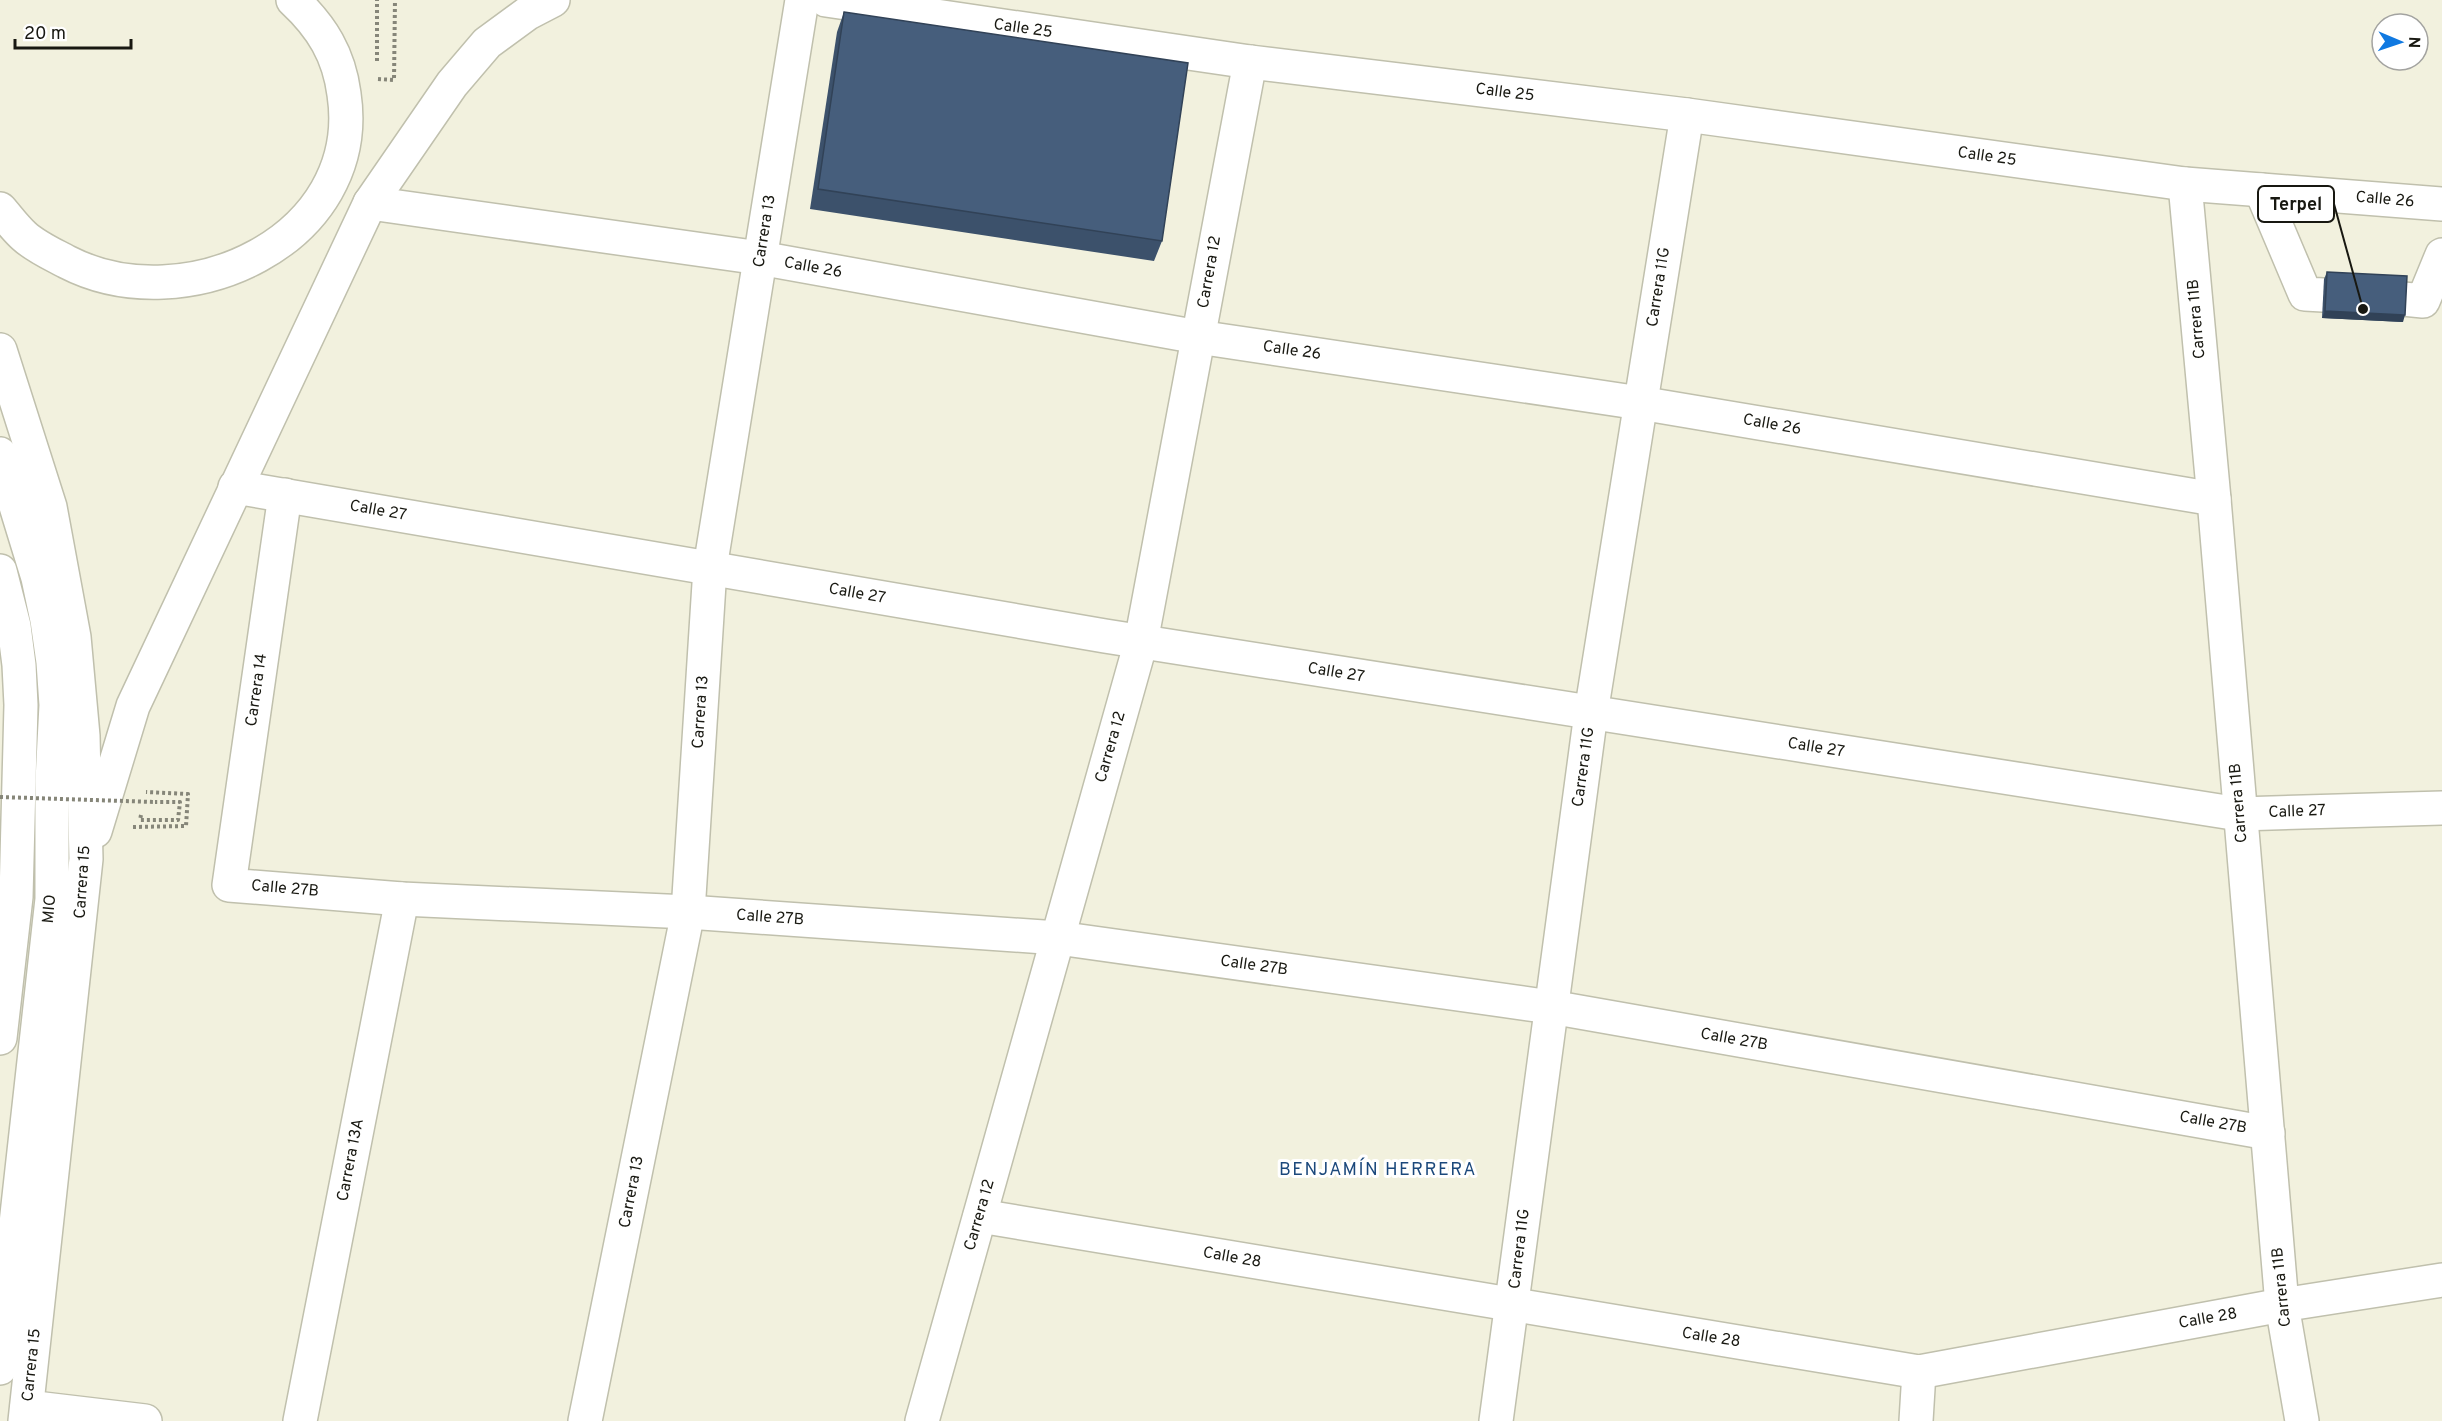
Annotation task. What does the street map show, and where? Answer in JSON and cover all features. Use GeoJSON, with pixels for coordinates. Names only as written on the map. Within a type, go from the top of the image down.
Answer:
{"type":"FeatureCollection","features":[{"type":"Feature","properties":{"kind":"street"},"geometry":{"type":"LineString","coordinates":[[0,209],[23,236],[43,250],[99,277],[124,281],[178,283],[208,277],[228,271],[275,244],[297,227],[316,207],[330,185],[340,162],[346,138],[347,110],[339,64],[320,28],[293,0]]}},
{"type":"Feature","properties":{"kind":"street"},"geometry":{"type":"LineString","coordinates":[[87,859],[133,706],[370,203],[452,84],[487,43],[528,13],[553,0]]}},
{"type":"Feature","properties":{"kind":"street","name":"Carrera 13"},"geometry":{"type":"LineString","coordinates":[[585,1421],[688,912],[710,568],[802,0]]}},
{"type":"Feature","properties":{"kind":"street","name":"Calle 25"},"geometry":{"type":"LineString","coordinates":[[826,0],[1250,62],[1687,115],[2185,184]]}},
{"type":"Feature","properties":{"kind":"street","name":"Carrera 12"},"geometry":{"type":"LineString","coordinates":[[922,1421],[1141,642],[1250,62]]}},
{"type":"Feature","properties":{"kind":"street","name":"Carrera 11G"},"geometry":{"type":"LineString","coordinates":[[1496,1421],[1592,713],[1687,115]]}},
{"type":"Feature","properties":{"kind":"street","name":"Calle 26"},"geometry":{"type":"LineString","coordinates":[[2185,184],[2442,204]]}},
{"type":"Feature","properties":{"kind":"street","name":"Carrera 11B"},"geometry":{"type":"LineString","coordinates":[[2185,184],[2282,1305],[2302,1421]]}},
{"type":"Feature","properties":{"kind":"street"},"geometry":{"type":"LineString","coordinates":[[2261,190],[2305,294],[2323,295]]}},
{"type":"Feature","properties":{"kind":"street","name":"Calle 26"},"geometry":{"type":"LineString","coordinates":[[370,203],[760,258],[1198,337],[1640,403],[2214,499]]}},
{"type":"Feature","properties":{"kind":"street"},"geometry":{"type":"LineString","coordinates":[[2403,299],[2422,301],[2442,255]]}},
{"type":"Feature","properties":{"kind":"street","name":"Carrera 15"},"geometry":{"type":"LineString","coordinates":[[0,350],[50,507],[75,637],[83,736],[87,859],[26,1414]]}},
{"type":"Feature","properties":{"kind":"street","name":"MIO"},"geometry":{"type":"LineString","coordinates":[[0,454],[38,578],[45,609],[53,662],[56,705],[52,781],[52,899],[0,1368]]}},
{"type":"Feature","properties":{"kind":"street","name":"Calle 27"},"geometry":{"type":"LineString","coordinates":[[235,487],[1141,642],[2239,814],[2442,808]]}},
{"type":"Feature","properties":{"kind":"street","name":"Carrera 14"},"geometry":{"type":"LineString","coordinates":[[229,885],[285,495]]}},
{"type":"Feature","properties":{"kind":"street"},"geometry":{"type":"LineString","coordinates":[[0,571],[14,626],[21,705],[16,897],[0,1038]]}},
{"type":"Feature","properties":{"kind":"street","name":"Calle 27B"},"geometry":{"type":"LineString","coordinates":[[229,885],[402,899],[688,912],[1058,938],[1551,1008],[2268,1133]]}},
{"type":"Feature","properties":{"kind":"street","name":"Carrera 13A"},"geometry":{"type":"LineString","coordinates":[[300,1421],[402,899]]}},
{"type":"Feature","properties":{"kind":"street","name":"Calle 28"},"geometry":{"type":"LineString","coordinates":[[980,1216],[1919,1372],[2282,1305],[2442,1280]]}},
{"type":"Feature","properties":{"kind":"street"},"geometry":{"type":"LineString","coordinates":[[1916,1421],[1919,1372]]}},
{"type":"Feature","properties":{"kind":"street"},"geometry":{"type":"LineString","coordinates":[[26,1414],[145,1421]]}},
{"type":"Feature","properties":{"kind":"path"},"geometry":{"type":"LineString","coordinates":[[378,0],[377,79],[394,80],[395,0]]}},
{"type":"Feature","properties":{"kind":"path"},"geometry":{"type":"LineString","coordinates":[[0,797],[155,802],[180,802],[178,820],[140,820],[143,792],[188,795],[186,826],[137,827]]}},
{"type":"Feature","properties":{"kind":"building"},"geometry":{"type":"Polygon","coordinates":[[[844,12],[1188,63],[1162,241],[818,189],[844,12]]]}},
{"type":"Feature","properties":{"kind":"building"},"geometry":{"type":"Polygon","coordinates":[[[2327,272],[2407,276],[2405,315],[2325,311],[2327,272]]]}},
{"type":"Feature","properties":{"kind":"place","name":"Terpel"},"geometry":{"type":"Point","coordinates":[2363,309]}},
{"type":"Feature","properties":{"kind":"district","name":"BENJAMÍN HERRERA"},"geometry":{"type":"Point","coordinates":[1378,1170]}}]}
